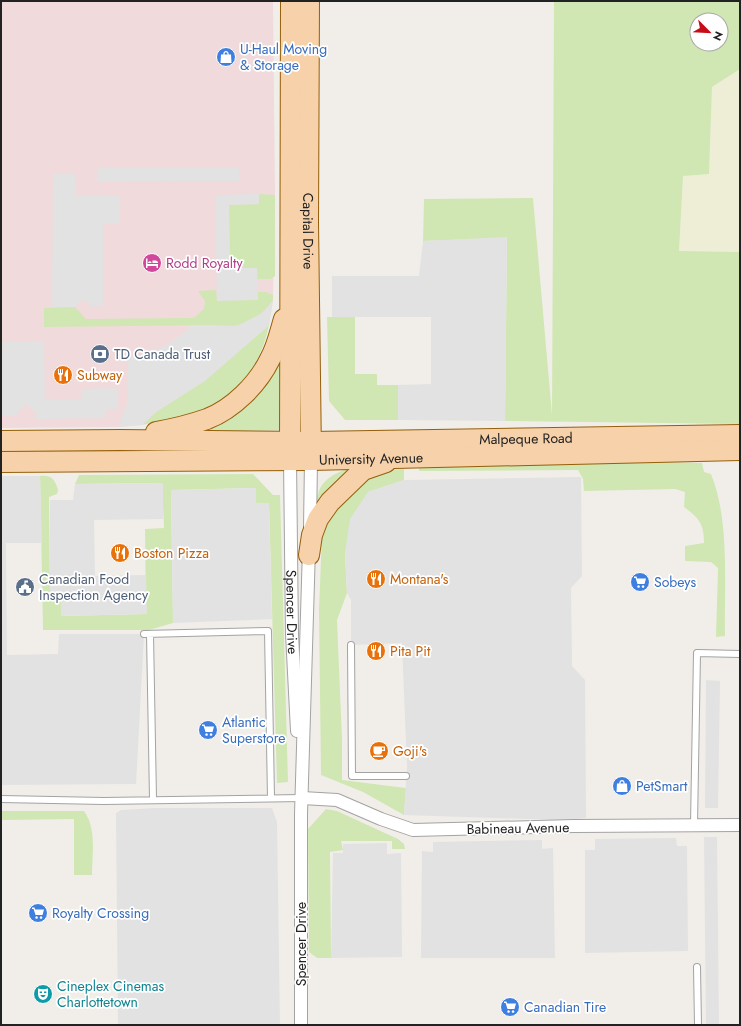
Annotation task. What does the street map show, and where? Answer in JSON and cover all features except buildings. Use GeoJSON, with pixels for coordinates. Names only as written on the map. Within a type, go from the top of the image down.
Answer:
{"type":"FeatureCollection","features":[{"type":"Feature","properties":{"kind":"main road","name":"Capital Drive"},"geometry":{"type":"LineString","coordinates":[[290,451],[291,1]]}},
{"type":"Feature","properties":{"kind":"main road","name":"Capital Drive"},"geometry":{"type":"LineString","coordinates":[[309,1],[308,222],[311,451]]}},
{"type":"Feature","properties":{"kind":"main road"},"geometry":{"type":"LineString","coordinates":[[120,440],[184,426],[208,419],[230,406],[252,386],[265,369],[271,358],[290,302]]}},
{"type":"Feature","properties":{"kind":"main road","name":"Malpeque Road"},"geometry":{"type":"LineString","coordinates":[[311,451],[740,435]]}},
{"type":"Feature","properties":{"kind":"main road","name":"University Avenue"},"geometry":{"type":"LineString","coordinates":[[1,441],[120,440],[290,451]]}},
{"type":"Feature","properties":{"kind":"main road","name":"University Avenue"},"geometry":{"type":"LineString","coordinates":[[1,462],[290,451],[438,456],[740,450]]}},
{"type":"Feature","properties":{"kind":"main road"},"geometry":{"type":"LineString","coordinates":[[309,555],[312,535],[318,519],[330,502],[363,470],[394,460],[438,456]]}},
{"type":"Feature","properties":{"kind":"street","name":"Spencer Drive"},"geometry":{"type":"LineString","coordinates":[[290,451],[292,634],[302,782]]}},
{"type":"Feature","properties":{"kind":"street","name":"Spencer Drive"},"geometry":{"type":"LineString","coordinates":[[301,1025],[301,814],[311,451]]}},
{"type":"Feature","properties":{"kind":"street","name":"Babineau Avenue"},"geometry":{"type":"LineString","coordinates":[[302,798],[337,800],[381,819],[413,830],[740,825]]}},
{"type":"Feature","properties":{"kind":"lane"},"geometry":{"type":"LineString","coordinates":[[153,799],[147,634],[268,631],[271,798]]}},
{"type":"Feature","properties":{"kind":"lane"},"geometry":{"type":"LineString","coordinates":[[351,645],[352,776],[406,776]]}},
{"type":"Feature","properties":{"kind":"lane"},"geometry":{"type":"LineString","coordinates":[[694,825],[696,653],[740,654]]}},
{"type":"Feature","properties":{"kind":"lane"},"geometry":{"type":"LineString","coordinates":[[1,799],[302,798]]}},
{"type":"Feature","properties":{"kind":"lane"},"geometry":{"type":"LineString","coordinates":[[697,967],[698,1025]]}},
{"type":"Feature","properties":{"kind":"shaded area"},"geometry":{"type":"Polygon","coordinates":[[[1,1],[273,1],[275,195],[273,300],[269,325],[142,425],[119,427],[1,428],[1,1]]]}},
{"type":"Feature","properties":{"kind":"shaded area"},"geometry":{"type":"Polygon","coordinates":[[[239,167],[239,181],[97,182],[97,168],[239,167]]]}},
{"type":"Feature","properties":{"kind":"shaded area"},"geometry":{"type":"Polygon","coordinates":[[[53,174],[75,174],[76,195],[120,195],[120,223],[103,223],[103,306],[91,307],[84,299],[75,307],[52,307],[53,174]]]}},
{"type":"Feature","properties":{"kind":"shaded area"},"geometry":{"type":"Polygon","coordinates":[[[259,194],[259,204],[229,205],[230,268],[257,268],[258,300],[217,301],[215,195],[259,194]]]}},
{"type":"Feature","properties":{"kind":"shaded area"},"geometry":{"type":"Polygon","coordinates":[[[507,237],[505,421],[398,420],[398,385],[431,384],[431,317],[332,317],[332,276],[419,276],[423,241],[507,237]]]}},
{"type":"Feature","properties":{"kind":"shaded area"},"geometry":{"type":"Polygon","coordinates":[[[273,300],[269,325],[205,381],[156,412],[142,425],[119,427],[127,404],[128,357],[142,355],[163,347],[187,331],[190,325],[237,326],[264,312],[273,300]]]}},
{"type":"Feature","properties":{"kind":"shaded area"},"geometry":{"type":"Polygon","coordinates":[[[44,341],[45,399],[81,399],[81,389],[118,388],[118,410],[105,410],[105,418],[36,419],[36,413],[26,404],[17,413],[17,416],[1,416],[1,342],[44,341]]]}},
{"type":"Feature","properties":{"kind":"shaded area"},"geometry":{"type":"Polygon","coordinates":[[[1,476],[40,476],[42,543],[6,543],[7,655],[58,654],[59,634],[144,634],[136,784],[1,785],[1,476]]]}},
{"type":"Feature","properties":{"kind":"shaded area"},"geometry":{"type":"Polygon","coordinates":[[[581,477],[582,576],[571,588],[572,666],[585,680],[586,818],[561,820],[404,815],[407,767],[402,643],[351,645],[351,600],[347,593],[345,553],[350,519],[368,492],[404,480],[581,477]]]}},
{"type":"Feature","properties":{"kind":"shaded area"},"geometry":{"type":"Polygon","coordinates":[[[163,483],[163,519],[94,520],[95,576],[146,575],[147,614],[61,616],[61,596],[50,595],[50,500],[73,500],[75,484],[163,483]]]}},
{"type":"Feature","properties":{"kind":"shaded area"},"geometry":{"type":"Polygon","coordinates":[[[256,488],[256,503],[269,503],[272,619],[173,623],[171,490],[256,488]]]}},
{"type":"Feature","properties":{"kind":"shaded area"},"geometry":{"type":"Polygon","coordinates":[[[706,680],[720,681],[718,808],[705,808],[706,680]]]}},
{"type":"Feature","properties":{"kind":"shaded area"},"geometry":{"type":"Polygon","coordinates":[[[155,808],[272,808],[277,822],[280,1025],[118,1025],[116,813],[121,810],[155,808]]]}},
{"type":"Feature","properties":{"kind":"shaded area"},"geometry":{"type":"Polygon","coordinates":[[[704,837],[717,837],[719,1025],[706,1025],[704,837]]]}},
{"type":"Feature","properties":{"kind":"shaded area"},"geometry":{"type":"Polygon","coordinates":[[[676,838],[677,846],[687,846],[688,951],[585,953],[585,850],[595,850],[595,839],[676,838]]]}},
{"type":"Feature","properties":{"kind":"shaded area"},"geometry":{"type":"Polygon","coordinates":[[[542,840],[542,849],[553,848],[555,958],[421,958],[422,851],[433,852],[433,842],[542,840]]]}},
{"type":"Feature","properties":{"kind":"shaded area"},"geometry":{"type":"Polygon","coordinates":[[[387,843],[387,854],[401,853],[402,957],[331,958],[333,853],[343,853],[343,844],[387,843]]]}},
{"type":"Feature","properties":{"kind":"green space"},"geometry":{"type":"Polygon","coordinates":[[[554,1],[740,1],[740,69],[712,87],[709,174],[683,176],[679,251],[740,252],[740,424],[505,421],[507,238],[423,241],[424,199],[533,198],[552,415],[554,1]]]}},
{"type":"Feature","properties":{"kind":"green space"},"geometry":{"type":"Polygon","coordinates":[[[740,69],[740,252],[679,251],[683,175],[709,174],[712,87],[740,69]]]}},
{"type":"Feature","properties":{"kind":"green space"},"geometry":{"type":"Polygon","coordinates":[[[259,194],[275,195],[275,276],[270,279],[257,279],[257,268],[230,268],[229,205],[259,204],[259,194]]]}},
{"type":"Feature","properties":{"kind":"green space"},"geometry":{"type":"Polygon","coordinates":[[[216,290],[217,300],[258,300],[258,292],[266,292],[273,295],[273,300],[267,308],[254,319],[232,326],[44,327],[44,308],[75,307],[86,319],[194,318],[204,309],[205,301],[198,291],[216,290]]]}},
{"type":"Feature","properties":{"kind":"green space"},"geometry":{"type":"Polygon","coordinates":[[[327,317],[355,317],[355,374],[377,374],[377,385],[398,385],[398,420],[345,420],[329,401],[327,317]]]}},
{"type":"Feature","properties":{"kind":"green space"},"geometry":{"type":"Polygon","coordinates":[[[269,325],[266,338],[256,362],[241,383],[222,401],[194,413],[142,425],[156,412],[205,380],[269,325]]]}},
{"type":"Feature","properties":{"kind":"green space"},"geometry":{"type":"Polygon","coordinates":[[[282,354],[281,430],[197,432],[224,422],[282,354]]]}},
{"type":"Feature","properties":{"kind":"green space"},"geometry":{"type":"Polygon","coordinates":[[[620,461],[702,463],[704,472],[711,474],[717,492],[724,532],[725,636],[716,637],[718,568],[711,562],[685,561],[685,546],[704,543],[704,536],[700,522],[684,507],[685,492],[675,489],[584,491],[583,479],[578,470],[419,471],[419,467],[620,461]]]}},
{"type":"Feature","properties":{"kind":"green space"},"geometry":{"type":"Polygon","coordinates":[[[404,469],[404,480],[368,492],[345,553],[347,593],[337,620],[342,740],[342,780],[406,788],[404,815],[363,792],[321,775],[319,610],[322,534],[326,523],[356,485],[379,470],[404,469]]]}},
{"type":"Feature","properties":{"kind":"green space"},"geometry":{"type":"Polygon","coordinates":[[[344,470],[351,470],[315,518],[316,501],[320,488],[329,478],[344,470]]]}},
{"type":"Feature","properties":{"kind":"green space"},"geometry":{"type":"Polygon","coordinates":[[[253,474],[273,495],[280,495],[288,782],[277,783],[269,503],[256,503],[255,488],[171,490],[173,623],[149,630],[43,630],[40,476],[52,478],[58,490],[57,494],[49,497],[50,595],[61,596],[61,616],[146,614],[145,529],[164,528],[162,483],[75,484],[79,475],[253,474]]]}},
{"type":"Feature","properties":{"kind":"green space"},"geometry":{"type":"Polygon","coordinates":[[[326,809],[337,811],[398,839],[404,844],[405,849],[392,849],[392,841],[341,841],[343,850],[330,852],[331,958],[317,958],[309,952],[308,829],[326,809]]]}},
{"type":"Feature","properties":{"kind":"green space"},"geometry":{"type":"Polygon","coordinates":[[[1,811],[84,811],[91,826],[93,842],[92,875],[74,875],[74,819],[1,820],[1,811]]]}},
{"type":"Feature","properties":{"kind":"place","name":"U-Haul Moving & Storage"},"geometry":{"type":"Point","coordinates":[226,57]}},
{"type":"Feature","properties":{"kind":"place","name":"Rodd Royalty"},"geometry":{"type":"Point","coordinates":[152,263]}},
{"type":"Feature","properties":{"kind":"place","name":"TD Canada Trust"},"geometry":{"type":"Point","coordinates":[100,354]}},
{"type":"Feature","properties":{"kind":"place","name":"Subway"},"geometry":{"type":"Point","coordinates":[63,375]}},
{"type":"Feature","properties":{"kind":"place","name":"Boston Pizza"},"geometry":{"type":"Point","coordinates":[120,553]}},
{"type":"Feature","properties":{"kind":"place","name":"Montana's"},"geometry":{"type":"Point","coordinates":[376,579]}},
{"type":"Feature","properties":{"kind":"place","name":"Sobeys"},"geometry":{"type":"Point","coordinates":[640,582]}},
{"type":"Feature","properties":{"kind":"place","name":"Canadian Food Inspection Agency"},"geometry":{"type":"Point","coordinates":[25,587]}},
{"type":"Feature","properties":{"kind":"place","name":"Pita Pit"},"geometry":{"type":"Point","coordinates":[376,651]}},
{"type":"Feature","properties":{"kind":"place","name":"Atlantic Superstore"},"geometry":{"type":"Point","coordinates":[208,730]}},
{"type":"Feature","properties":{"kind":"place","name":"Goji's"},"geometry":{"type":"Point","coordinates":[379,751]}},
{"type":"Feature","properties":{"kind":"place","name":"PetSmart"},"geometry":{"type":"Point","coordinates":[622,786]}},
{"type":"Feature","properties":{"kind":"place","name":"Royalty Crossing"},"geometry":{"type":"Point","coordinates":[38,913]}},
{"type":"Feature","properties":{"kind":"place","name":"Cineplex Cinemas Charlottetown"},"geometry":{"type":"Point","coordinates":[43,994]}},
{"type":"Feature","properties":{"kind":"place","name":"Canadian Tire"},"geometry":{"type":"Point","coordinates":[510,1007]}}]}
